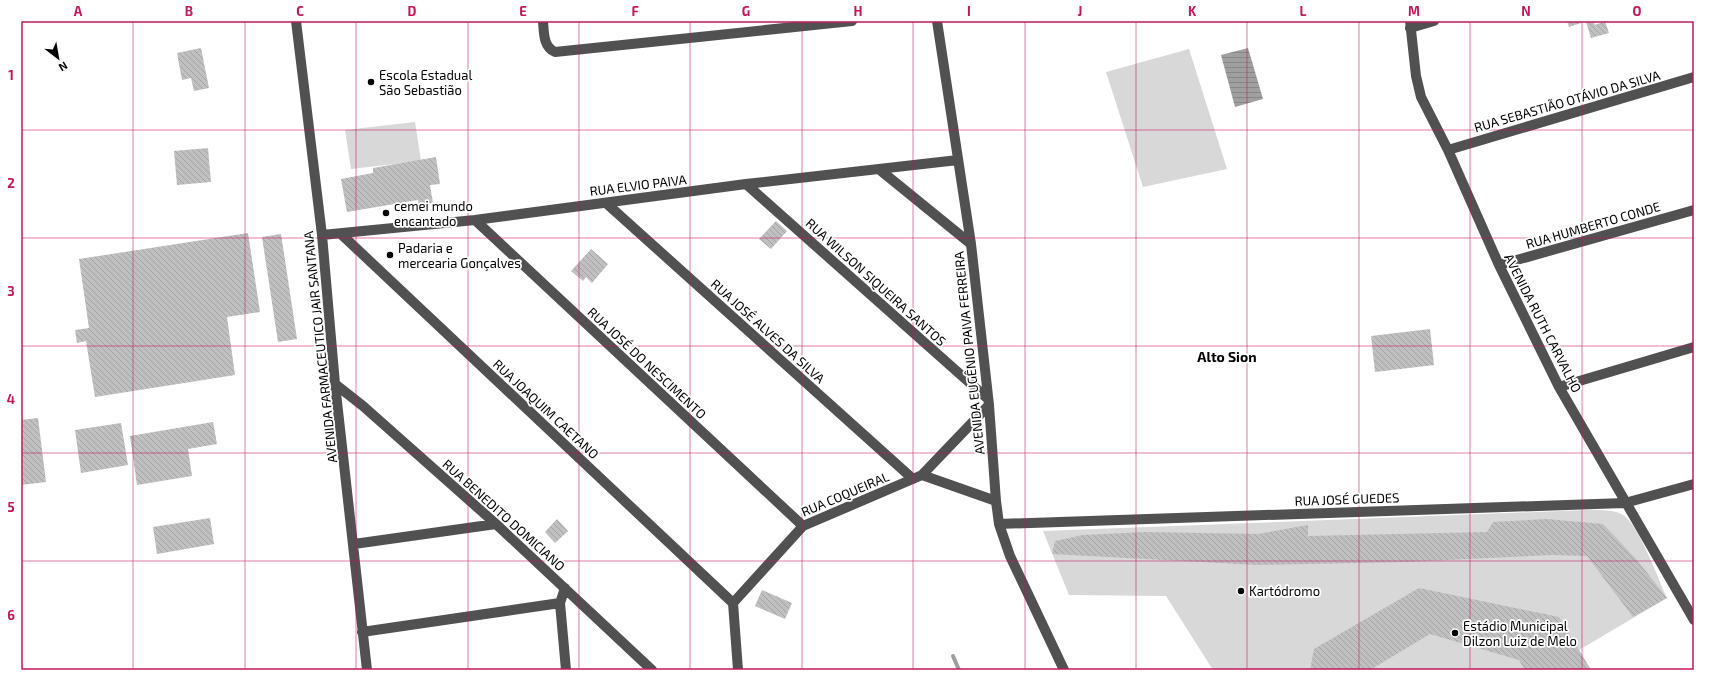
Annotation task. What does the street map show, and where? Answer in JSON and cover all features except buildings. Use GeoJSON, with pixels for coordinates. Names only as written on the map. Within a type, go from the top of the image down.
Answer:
{"type":"FeatureCollection","features":[{"type":"Feature","properties":{"kind":"street","name":"AVENIDA FARMACEUTICO JAIR SANTANA"},"geometry":{"type":"LineString","coordinates":[[296,21],[322,235],[335,384],[367,670]]}},
{"type":"Feature","properties":{"kind":"street"},"geometry":{"type":"LineString","coordinates":[[543,21],[546,44],[550,50],[555,52],[852,21]]}},
{"type":"Feature","properties":{"kind":"street","name":"AVENIDA EUGÊNIO PAIVA FERREIRA"},"geometry":{"type":"LineString","coordinates":[[937,21],[971,244],[989,402],[999,524],[1010,556],[1064,670]]}},
{"type":"Feature","properties":{"kind":"street"},"geometry":{"type":"LineString","coordinates":[[1410,25],[1434,21]]}},
{"type":"Feature","properties":{"kind":"street","name":"AVENIDA RUTH CARVALHO"},"geometry":{"type":"LineString","coordinates":[[1410,25],[1416,76],[1421,97],[1448,150],[1499,266],[1559,387],[1694,620]]}},
{"type":"Feature","properties":{"kind":"street","name":"RUA SEBASTIÃO OTÁVIO DA SILVA"},"geometry":{"type":"LineString","coordinates":[[1448,150],[1694,77]]}},
{"type":"Feature","properties":{"kind":"street","name":"RUA ELVIO PAIVA"},"geometry":{"type":"LineString","coordinates":[[322,235],[475,220],[746,184],[958,160]]}},
{"type":"Feature","properties":{"kind":"street"},"geometry":{"type":"LineString","coordinates":[[880,170],[971,244]]}},
{"type":"Feature","properties":{"kind":"street","name":"RUA WILSON SIQUEIRA SANTOS"},"geometry":{"type":"LineString","coordinates":[[746,184],[989,402]]}},
{"type":"Feature","properties":{"kind":"street","name":"RUA JOSÉ ALVES DA SILVA"},"geometry":{"type":"LineString","coordinates":[[606,203],[918,477]]}},
{"type":"Feature","properties":{"kind":"street","name":"RUA HUMBERTO CONDE"},"geometry":{"type":"LineString","coordinates":[[1499,266],[1694,210]]}},
{"type":"Feature","properties":{"kind":"street","name":"RUA JOSÉ DO NESCIMENTO"},"geometry":{"type":"LineString","coordinates":[[475,220],[803,526]]}},
{"type":"Feature","properties":{"kind":"street","name":"RUA JOAQUIM CAETANO"},"geometry":{"type":"LineString","coordinates":[[341,234],[733,603]]}},
{"type":"Feature","properties":{"kind":"street"},"geometry":{"type":"LineString","coordinates":[[1559,387],[1694,347]]}},
{"type":"Feature","properties":{"kind":"street","name":"RUA BENEDITO DOMICIANO"},"geometry":{"type":"LineString","coordinates":[[335,384],[363,406],[496,524],[652,670]]}},
{"type":"Feature","properties":{"kind":"street","name":"RUA COQUEIRAL"},"geometry":{"type":"LineString","coordinates":[[733,603],[803,526],[918,477],[989,402]]}},
{"type":"Feature","properties":{"kind":"street"},"geometry":{"type":"LineString","coordinates":[[918,477],[996,501]]}},
{"type":"Feature","properties":{"kind":"street","name":"RUA JOSÉ GUEDES"},"geometry":{"type":"LineString","coordinates":[[999,524],[1625,503],[1694,484]]}},
{"type":"Feature","properties":{"kind":"street"},"geometry":{"type":"LineString","coordinates":[[354,544],[496,524]]}},
{"type":"Feature","properties":{"kind":"street"},"geometry":{"type":"LineString","coordinates":[[565,588],[560,603],[566,670]]}},
{"type":"Feature","properties":{"kind":"street"},"geometry":{"type":"LineString","coordinates":[[362,632],[560,603]]}},
{"type":"Feature","properties":{"kind":"street"},"geometry":{"type":"LineString","coordinates":[[733,603],[738,670]]}},
{"type":"Feature","properties":{"kind":"shaded area"},"geometry":{"type":"Polygon","coordinates":[[[1248,48],[1263,99],[1235,107],[1221,55],[1248,48]]]}},
{"type":"Feature","properties":{"kind":"shaded area"},"geometry":{"type":"Polygon","coordinates":[[[1189,49],[1227,169],[1143,187],[1106,72],[1189,49]]]}},
{"type":"Feature","properties":{"kind":"shaded area"},"geometry":{"type":"Polygon","coordinates":[[[415,122],[421,161],[351,169],[345,130],[415,122]]]}},
{"type":"Feature","properties":{"kind":"shaded area","name":"Kartódromo"},"geometry":{"type":"Polygon","coordinates":[[[1605,510],[1619,513],[1629,521],[1648,553],[1667,598],[1579,650],[1591,670],[1213,670],[1166,596],[1069,595],[1043,531],[1605,510]]]}},
{"type":"Feature","properties":{"kind":"waterway"},"geometry":{"type":"LineString","coordinates":[[953,656],[959,670]]}},
{"type":"Feature","properties":{"kind":"place","name":"Escola Estadual São Sebastião"},"geometry":{"type":"Point","coordinates":[371,82]}},
{"type":"Feature","properties":{"kind":"place","name":"cemei mundo encantado"},"geometry":{"type":"Point","coordinates":[386,213]}},
{"type":"Feature","properties":{"kind":"place","name":"Padaria e mercearia Gonçalves"},"geometry":{"type":"Point","coordinates":[390,255]}},
{"type":"Feature","properties":{"kind":"place","name":"Kartódromo"},"geometry":{"type":"Point","coordinates":[1241,591]}},
{"type":"Feature","properties":{"kind":"place","name":"Estádio Municipal Dilzon Luiz de Melo"},"geometry":{"type":"Point","coordinates":[1455,633]}},
{"type":"Feature","properties":{"kind":"district","name":"Alto Sion"},"geometry":{"type":"Point","coordinates":[1227,356]}}]}
